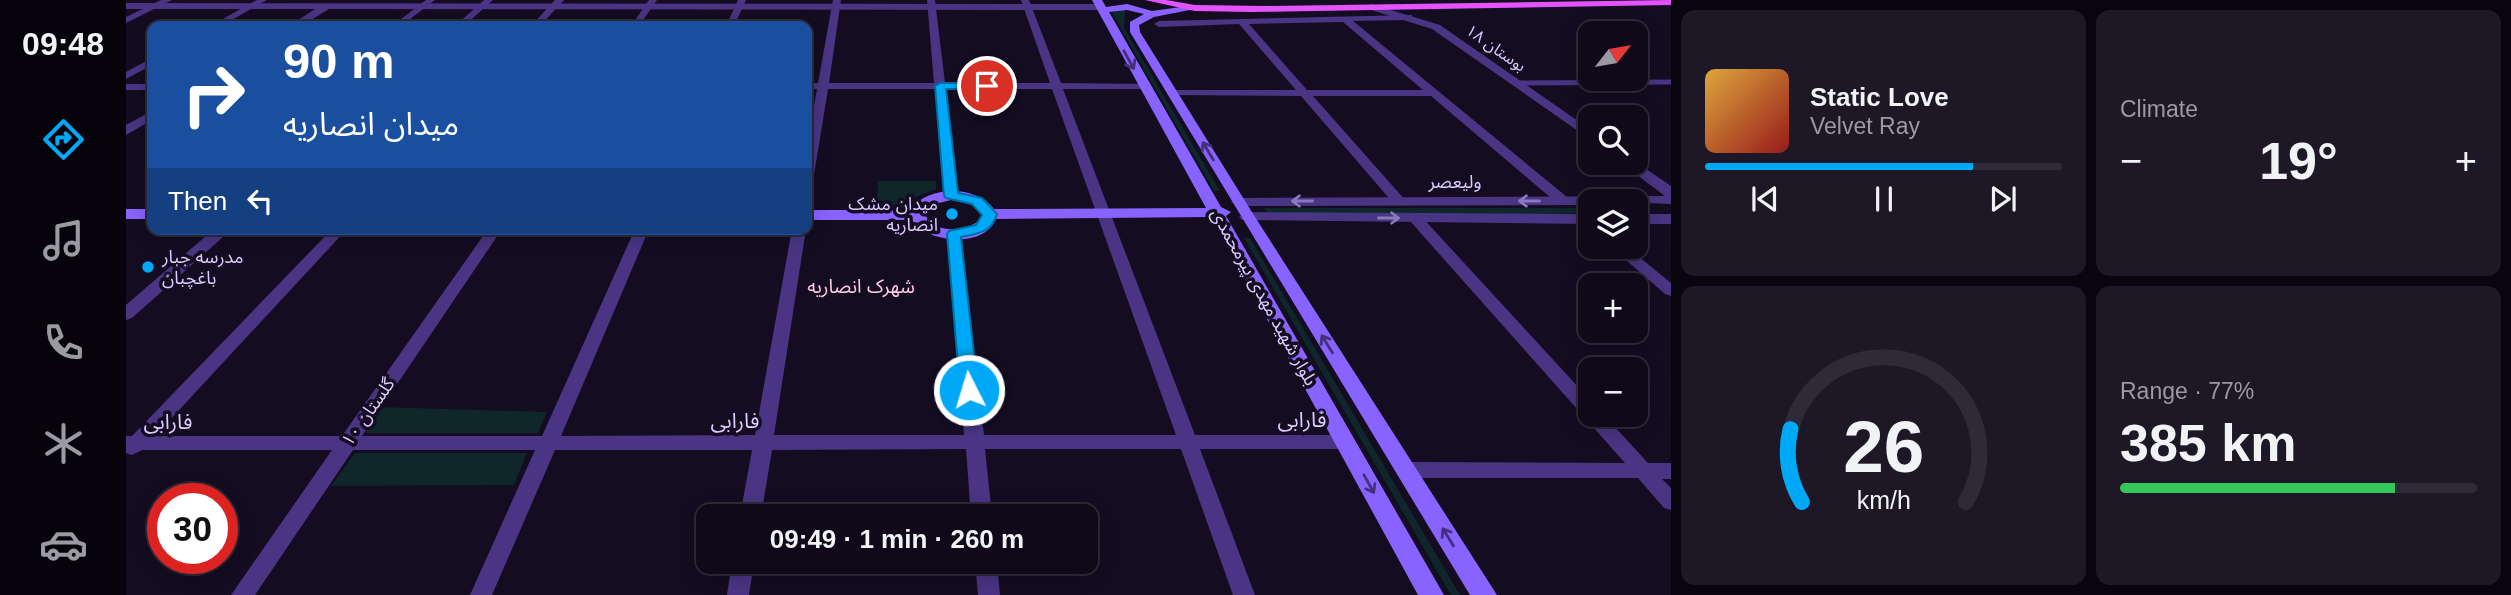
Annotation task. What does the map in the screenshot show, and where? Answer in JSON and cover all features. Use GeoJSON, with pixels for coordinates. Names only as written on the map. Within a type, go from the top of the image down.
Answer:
{"type":"FeatureCollection","features":[{"type":"Feature","properties":{"kind":"main road"},"geometry":{"type":"LineString","coordinates":[[1150,0],[1195,8]]}},
{"type":"Feature","properties":{"kind":"main road"},"geometry":{"type":"LineString","coordinates":[[1251,9],[1295,0]]}},
{"type":"Feature","properties":{"kind":"main road"},"geometry":{"type":"LineString","coordinates":[[1405,0],[1453,6]]}},
{"type":"Feature","properties":{"kind":"main road"},"geometry":{"type":"LineString","coordinates":[[1100,6],[1130,7],[1151,14],[1195,8],[1671,2]]}},
{"type":"Feature","properties":{"kind":"main road","name":"بلوار شهید مهدی پیرمحمدی"},"geometry":{"type":"LineString","coordinates":[[1100,6],[1431,595]]}},
{"type":"Feature","properties":{"kind":"main road","name":"بلوار شهید مهدی پیرمحمدی"},"geometry":{"type":"LineString","coordinates":[[1151,14],[1134,24],[1135,32],[1484,595]]}},
{"type":"Feature","properties":{"kind":"main road"},"geometry":{"type":"LineString","coordinates":[[990,214],[981,228],[954,234],[928,228],[917,215],[917,210],[926,201],[951,196],[977,201],[990,214],[1243,210]]}},
{"type":"Feature","properties":{"kind":"main road"},"geometry":{"type":"LineString","coordinates":[[126,214],[147,214]]}},
{"type":"Feature","properties":{"kind":"main road"},"geometry":{"type":"LineString","coordinates":[[812,215],[917,215]]}},
{"type":"Feature","properties":{"kind":"street"},"geometry":{"type":"LineString","coordinates":[[126,20],[168,0]]}},
{"type":"Feature","properties":{"kind":"street"},"geometry":{"type":"LineString","coordinates":[[224,21],[263,0]]}},
{"type":"Feature","properties":{"kind":"street"},"geometry":{"type":"LineString","coordinates":[[302,21],[336,0]]}},
{"type":"Feature","properties":{"kind":"street"},"geometry":{"type":"LineString","coordinates":[[126,6],[427,3],[1026,3],[1100,6]]}},
{"type":"Feature","properties":{"kind":"street"},"geometry":{"type":"LineString","coordinates":[[403,21],[427,3]]}},
{"type":"Feature","properties":{"kind":"street"},"geometry":{"type":"LineString","coordinates":[[465,21],[486,3]]}},
{"type":"Feature","properties":{"kind":"street"},"geometry":{"type":"LineString","coordinates":[[540,21],[557,3]]}},
{"type":"Feature","properties":{"kind":"street"},"geometry":{"type":"LineString","coordinates":[[638,21],[651,3]]}},
{"type":"Feature","properties":{"kind":"street"},"geometry":{"type":"LineString","coordinates":[[732,21],[741,3]]}},
{"type":"Feature","properties":{"kind":"street"},"geometry":{"type":"LineString","coordinates":[[812,149],[837,3]]}},
{"type":"Feature","properties":{"kind":"street"},"geometry":{"type":"LineString","coordinates":[[932,3],[951,196]]}},
{"type":"Feature","properties":{"kind":"street"},"geometry":{"type":"LineString","coordinates":[[1026,3],[1244,595]]}},
{"type":"Feature","properties":{"kind":"street"},"geometry":{"type":"LineString","coordinates":[[1429,6],[1428,17],[1436,27]]}},
{"type":"Feature","properties":{"kind":"street","name":"بوستان ۱۸"},"geometry":{"type":"LineString","coordinates":[[1371,7],[1436,27],[1578,127]]}},
{"type":"Feature","properties":{"kind":"street"},"geometry":{"type":"LineString","coordinates":[[1159,24],[1409,17]]}},
{"type":"Feature","properties":{"kind":"street"},"geometry":{"type":"LineString","coordinates":[[1345,19],[1562,200]]}},
{"type":"Feature","properties":{"kind":"street"},"geometry":{"type":"LineString","coordinates":[[1242,22],[1399,201]]}},
{"type":"Feature","properties":{"kind":"street"},"geometry":{"type":"LineString","coordinates":[[126,76],[147,64]]}},
{"type":"Feature","properties":{"kind":"street"},"geometry":{"type":"LineString","coordinates":[[812,86],[1144,86]]}},
{"type":"Feature","properties":{"kind":"street"},"geometry":{"type":"LineString","coordinates":[[126,87],[147,87]]}},
{"type":"Feature","properties":{"kind":"street"},"geometry":{"type":"LineString","coordinates":[[1173,93],[1433,93]]}},
{"type":"Feature","properties":{"kind":"street"},"geometry":{"type":"LineString","coordinates":[[126,131],[147,118]]}},
{"type":"Feature","properties":{"kind":"street"},"geometry":{"type":"LineString","coordinates":[[1645,175],[1671,193]]}},
{"type":"Feature","properties":{"kind":"street","name":"ولیعصر"},"geometry":{"type":"LineString","coordinates":[[1243,210],[1399,201],[1671,200]]}},
{"type":"Feature","properties":{"kind":"street","name":"ولیعصر"},"geometry":{"type":"LineString","coordinates":[[1243,210],[1415,218],[1578,220]]}},
{"type":"Feature","properties":{"kind":"street"},"geometry":{"type":"LineString","coordinates":[[1415,218],[1578,398]]}},
{"type":"Feature","properties":{"kind":"street"},"geometry":{"type":"LineString","coordinates":[[1648,219],[1671,219]]}},
{"type":"Feature","properties":{"kind":"street"},"geometry":{"type":"LineString","coordinates":[[954,234],[981,504]]}},
{"type":"Feature","properties":{"kind":"street"},"geometry":{"type":"LineString","coordinates":[[126,314],[217,235]]}},
{"type":"Feature","properties":{"kind":"street"},"geometry":{"type":"LineString","coordinates":[[129,447],[334,235]]}},
{"type":"Feature","properties":{"kind":"street","name":"گلستان ۱۰"},"geometry":{"type":"LineString","coordinates":[[242,595],[491,235]]}},
{"type":"Feature","properties":{"kind":"street"},"geometry":{"type":"LineString","coordinates":[[481,595],[639,235]]}},
{"type":"Feature","properties":{"kind":"street"},"geometry":{"type":"LineString","coordinates":[[753,504],[798,235]]}},
{"type":"Feature","properties":{"kind":"street"},"geometry":{"type":"LineString","coordinates":[[1632,259],[1671,291]]}},
{"type":"Feature","properties":{"kind":"street"},"geometry":{"type":"LineString","coordinates":[[1604,427],[1671,502]]}},
{"type":"Feature","properties":{"kind":"street","name":"فارابی"},"geometry":{"type":"LineString","coordinates":[[129,447],[346,443],[1345,442]]}},
{"type":"Feature","properties":{"kind":"street"},"geometry":{"type":"LineString","coordinates":[[1406,470],[1671,471]]}},
{"type":"Feature","properties":{"kind":"street"},"geometry":{"type":"LineString","coordinates":[[738,595],[741,574]]}},
{"type":"Feature","properties":{"kind":"street"},"geometry":{"type":"LineString","coordinates":[[987,574],[989,595]]}},
{"type":"Feature","properties":{"kind":"lane"},"geometry":{"type":"LineString","coordinates":[[1515,83],[1671,82]]}},
{"type":"Feature","properties":{"kind":"green space"},"geometry":{"type":"Polygon","coordinates":[[[1125,10],[1124,28],[1220,191],[1214,191],[1112,13],[1125,10]]]}},
{"type":"Feature","properties":{"kind":"green space"},"geometry":{"type":"Polygon","coordinates":[[[878,181],[936,181],[936,189],[910,199],[906,207],[877,208],[878,181]]]}},
{"type":"Feature","properties":{"kind":"green space"},"geometry":{"type":"Polygon","coordinates":[[[1264,208],[1578,208],[1578,213],[1267,214],[1264,208]]]}},
{"type":"Feature","properties":{"kind":"green space"},"geometry":{"type":"Polygon","coordinates":[[[1244,238],[1250,238],[1460,595],[1451,595],[1244,238]]]}},
{"type":"Feature","properties":{"kind":"green space"},"geometry":{"type":"Polygon","coordinates":[[[380,407],[547,412],[538,433],[365,433],[380,407]]]}},
{"type":"Feature","properties":{"kind":"green space"},"geometry":{"type":"Polygon","coordinates":[[[355,453],[527,453],[514,485],[331,486],[355,453]]]}},
{"type":"Feature","properties":{"kind":"place","name":"میدان مشک انصاریه"},"geometry":{"type":"Point","coordinates":[952,214]}},
{"type":"Feature","properties":{"kind":"place","name":"مدرسه جبار باغچبان"},"geometry":{"type":"Point","coordinates":[148,267]}},
{"type":"Feature","properties":{"kind":"district","name":"شهرک انصاریه"},"geometry":{"type":"Point","coordinates":[861,286]}},
{"type":"Feature","properties":{"kind":"route"},"geometry":{"type":"LineString","coordinates":[[969,390],[954,234],[973,232],[981,228],[990,214],[988,209],[977,201],[951,196],[940,86],[987,86]]}}]}
